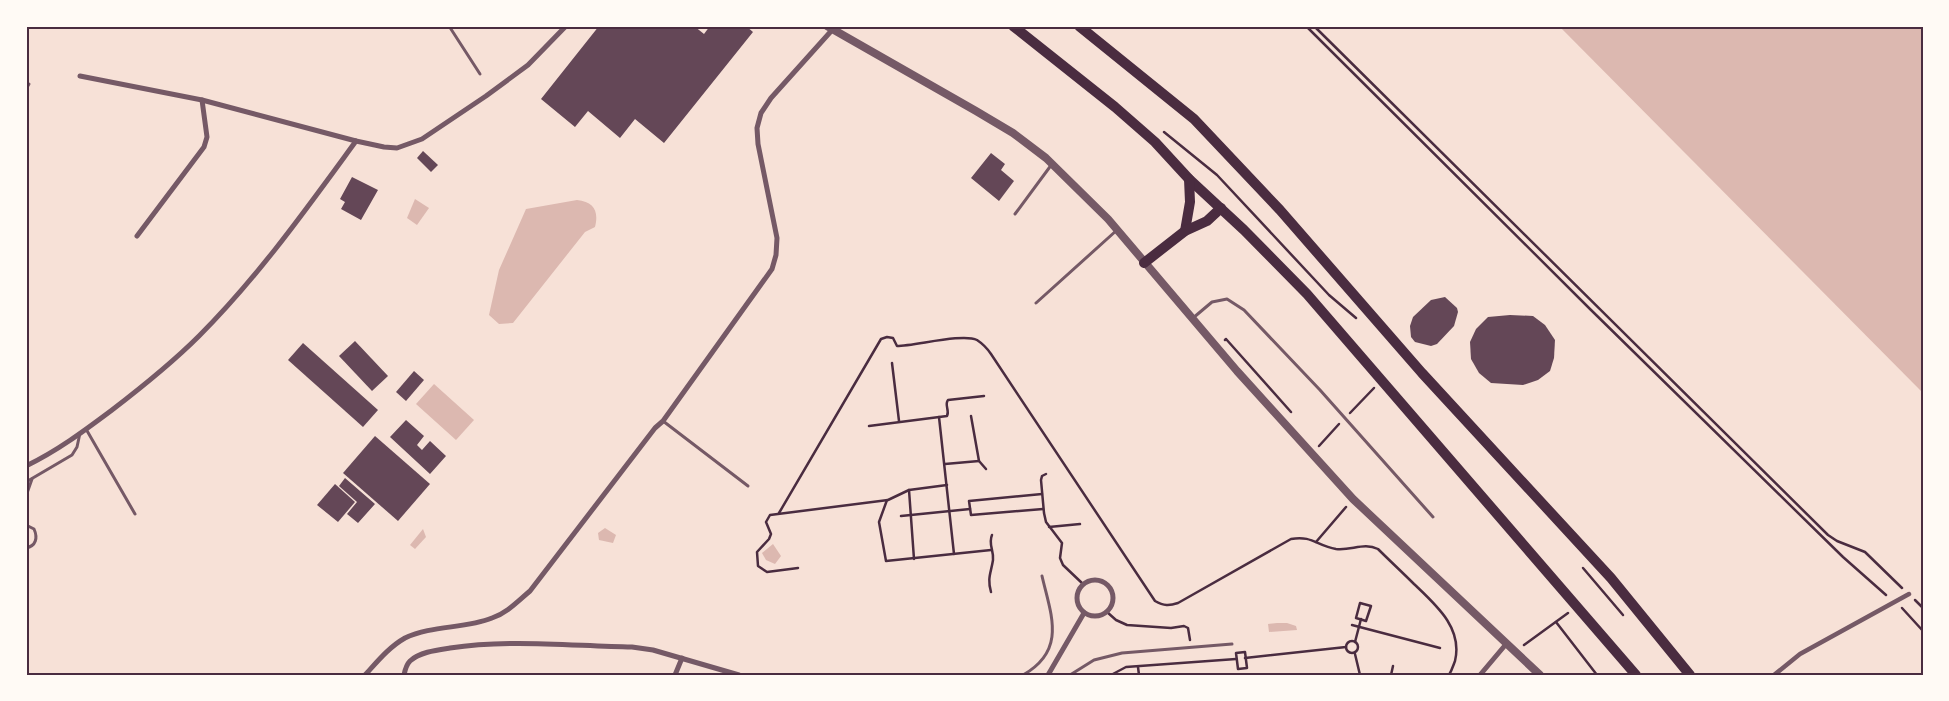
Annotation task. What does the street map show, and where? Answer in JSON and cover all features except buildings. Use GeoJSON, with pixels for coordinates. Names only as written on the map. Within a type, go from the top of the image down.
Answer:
{"type":"FeatureCollection","features":[{"type":"Feature","properties":{"kind":"main road"},"geometry":{"type":"LineString","coordinates":[[1013,26],[1115,107],[1155,142],[1189,179],[1221,208],[1321,308],[1636,675]]}},
{"type":"Feature","properties":{"kind":"main road"},"geometry":{"type":"LineString","coordinates":[[1079,26],[1201,126],[1280,210],[1428,380],[1611,578],[1690,675]]}},
{"type":"Feature","properties":{"kind":"main road"},"geometry":{"type":"LineString","coordinates":[[1185,231],[1190,202],[1189,179]]}},
{"type":"Feature","properties":{"kind":"main road"},"geometry":{"type":"LineString","coordinates":[[1144,263],[1185,231],[1200,226],[1221,208]]}},
{"type":"Feature","properties":{"kind":"street"},"geometry":{"type":"LineString","coordinates":[[80,76],[202,100],[356,141],[397,148],[422,139],[486,96],[528,65],[566,26]]}},
{"type":"Feature","properties":{"kind":"street"},"geometry":{"type":"LineString","coordinates":[[365,675],[392,647],[406,638],[423,632],[493,618],[511,608],[530,591],[655,428],[663,421],[772,269],[776,255],[777,238],[758,144],[757,128],[761,113],[771,98],[830,28],[1013,133],[1052,164],[1117,230],[1243,377],[1354,499],[1540,675]]}},
{"type":"Feature","properties":{"kind":"street"},"geometry":{"type":"LineString","coordinates":[[137,236],[204,147],[206,130],[202,100]]}},
{"type":"Feature","properties":{"kind":"street"},"geometry":{"type":"LineString","coordinates":[[26,466],[53,453],[80,434],[140,389],[200,336],[292,228],[356,141]]}},
{"type":"Feature","properties":{"kind":"street"},"geometry":{"type":"LineString","coordinates":[[1090,580],[1106,583],[1113,597],[1112,606],[1107,612],[1100,616],[1084,613],[1079,606],[1077,598],[1078,590],[1083,584],[1090,580]]}},
{"type":"Feature","properties":{"kind":"street"},"geometry":{"type":"LineString","coordinates":[[1774,675],[1800,654],[1896,603],[1909,594]]}},
{"type":"Feature","properties":{"kind":"street"},"geometry":{"type":"LineString","coordinates":[[1048,675],[1084,613]]}},
{"type":"Feature","properties":{"kind":"street"},"geometry":{"type":"LineString","coordinates":[[404,675],[409,662],[419,655],[433,651],[481,644],[533,643],[632,647],[653,650],[739,675]]}},
{"type":"Feature","properties":{"kind":"street"},"geometry":{"type":"LineString","coordinates":[[1480,675],[1507,644]]}},
{"type":"Feature","properties":{"kind":"street"},"geometry":{"type":"LineString","coordinates":[[675,675],[682,658]]}},
{"type":"Feature","properties":{"kind":"lane"},"geometry":{"type":"LineString","coordinates":[[449,26],[480,74]]}},
{"type":"Feature","properties":{"kind":"lane"},"geometry":{"type":"LineString","coordinates":[[26,89],[29,84]]}},
{"type":"Feature","properties":{"kind":"lane"},"geometry":{"type":"LineString","coordinates":[[1015,214],[1052,164]]}},
{"type":"Feature","properties":{"kind":"lane"},"geometry":{"type":"LineString","coordinates":[[1036,303],[1117,230]]}},
{"type":"Feature","properties":{"kind":"lane"},"geometry":{"type":"LineString","coordinates":[[1192,318],[1212,302],[1227,299],[1244,310],[1320,390],[1433,517]]}},
{"type":"Feature","properties":{"kind":"lane"},"geometry":{"type":"LineString","coordinates":[[663,421],[748,486]]}},
{"type":"Feature","properties":{"kind":"lane"},"geometry":{"type":"LineString","coordinates":[[86,429],[135,514]]}},
{"type":"Feature","properties":{"kind":"lane"},"geometry":{"type":"LineString","coordinates":[[26,482],[72,455],[77,447],[80,434]]}},
{"type":"Feature","properties":{"kind":"lane"},"geometry":{"type":"LineString","coordinates":[[26,496],[32,479]]}},
{"type":"Feature","properties":{"kind":"lane"},"geometry":{"type":"LineString","coordinates":[[26,525],[34,529],[36,539],[34,544],[26,548]]}},
{"type":"Feature","properties":{"kind":"lane"},"geometry":{"type":"LineString","coordinates":[[1023,675],[1035,666],[1050,648],[1052,641],[1053,626],[1042,576]]}},
{"type":"Feature","properties":{"kind":"lane"},"geometry":{"type":"LineString","coordinates":[[1070,675],[1094,660],[1122,653],[1232,644]]}},
{"type":"Feature","properties":{"kind":"path"},"geometry":{"type":"LineString","coordinates":[[1306,26],[1590,309],[1843,556],[1896,603],[1923,631]]}},
{"type":"Feature","properties":{"kind":"path"},"geometry":{"type":"LineString","coordinates":[[1314,26],[1828,535],[1837,541],[1864,552],[1923,608]]}},
{"type":"Feature","properties":{"kind":"path"},"geometry":{"type":"LineString","coordinates":[[1157,126],[1217,175],[1329,295],[1358,319]]}},
{"type":"Feature","properties":{"kind":"path"},"geometry":{"type":"LineString","coordinates":[[779,513],[881,339],[893,338],[897,346],[962,338],[975,339],[985,346],[991,354],[1155,601],[1163,606],[1178,603],[1291,539],[1306,537],[1326,546],[1339,549],[1372,546],[1378,549],[1437,606],[1448,620],[1455,637],[1456,654],[1452,671],[1449,675]]}},
{"type":"Feature","properties":{"kind":"path"},"geometry":{"type":"LineString","coordinates":[[892,363],[900,422]]}},
{"type":"Feature","properties":{"kind":"path"},"geometry":{"type":"LineString","coordinates":[[869,426],[947,416],[946,404],[948,400],[984,396]]}},
{"type":"Feature","properties":{"kind":"path"},"geometry":{"type":"LineString","coordinates":[[971,416],[979,461],[986,469]]}},
{"type":"Feature","properties":{"kind":"path"},"geometry":{"type":"LineString","coordinates":[[939,417],[954,554]]}},
{"type":"Feature","properties":{"kind":"path"},"geometry":{"type":"LineString","coordinates":[[945,464],[979,461]]}},
{"type":"Feature","properties":{"kind":"path"},"geometry":{"type":"LineString","coordinates":[[1046,474],[1041,479],[1044,509],[1049,527],[1062,543],[1060,558],[1063,565],[1083,584]]}},
{"type":"Feature","properties":{"kind":"path"},"geometry":{"type":"LineString","coordinates":[[798,568],[767,572],[758,566],[757,552],[771,534],[767,519],[770,514],[888,500],[909,490],[947,484]]}},
{"type":"Feature","properties":{"kind":"path"},"geometry":{"type":"LineString","coordinates":[[909,490],[914,558]]}},
{"type":"Feature","properties":{"kind":"path"},"geometry":{"type":"LineString","coordinates":[[1042,494],[969,501],[970,515],[1044,509]]}},
{"type":"Feature","properties":{"kind":"path"},"geometry":{"type":"LineString","coordinates":[[1316,542],[1354,499]]}},
{"type":"Feature","properties":{"kind":"path"},"geometry":{"type":"LineString","coordinates":[[888,500],[879,522],[885,559],[889,561],[991,550]]}},
{"type":"Feature","properties":{"kind":"path"},"geometry":{"type":"LineString","coordinates":[[901,516],[970,509]]}},
{"type":"Feature","properties":{"kind":"path"},"geometry":{"type":"LineString","coordinates":[[1049,527],[1080,524]]}},
{"type":"Feature","properties":{"kind":"path"},"geometry":{"type":"LineString","coordinates":[[991,592],[988,578],[993,560],[990,540],[992,535]]}},
{"type":"Feature","properties":{"kind":"path"},"geometry":{"type":"LineString","coordinates":[[1580,564],[1624,616]]}},
{"type":"Feature","properties":{"kind":"path"},"geometry":{"type":"LineString","coordinates":[[1360,603],[1371,606],[1366,621],[1361,620],[1356,618],[1360,603]]}},
{"type":"Feature","properties":{"kind":"path"},"geometry":{"type":"LineString","coordinates":[[1515,651],[1577,606]]}},
{"type":"Feature","properties":{"kind":"path"},"geometry":{"type":"LineString","coordinates":[[1107,612],[1116,620],[1127,624],[1171,628],[1184,626],[1188,628],[1193,662]]}},
{"type":"Feature","properties":{"kind":"path"},"geometry":{"type":"LineString","coordinates":[[1360,675],[1355,654],[1359,648],[1355,642],[1361,620]]}},
{"type":"Feature","properties":{"kind":"path"},"geometry":{"type":"LineString","coordinates":[[1556,622],[1598,675]]}},
{"type":"Feature","properties":{"kind":"path"},"geometry":{"type":"LineString","coordinates":[[1352,625],[1440,648]]}},
{"type":"Feature","properties":{"kind":"path"},"geometry":{"type":"LineString","coordinates":[[1346,647],[1350,641],[1355,642]]}},
{"type":"Feature","properties":{"kind":"path"},"geometry":{"type":"LineString","coordinates":[[1346,647],[1348,652],[1355,654]]}},
{"type":"Feature","properties":{"kind":"path"},"geometry":{"type":"LineString","coordinates":[[1246,658],[1346,647]]}},
{"type":"Feature","properties":{"kind":"path"},"geometry":{"type":"LineString","coordinates":[[1245,652],[1246,658],[1247,668],[1238,670],[1236,654],[1245,652]]}},
{"type":"Feature","properties":{"kind":"path"},"geometry":{"type":"LineString","coordinates":[[1111,675],[1120,669],[1138,666],[1236,659]]}},
{"type":"Feature","properties":{"kind":"path"},"geometry":{"type":"LineString","coordinates":[[1138,666],[1139,675]]}},
{"type":"Feature","properties":{"kind":"path"},"geometry":{"type":"LineString","coordinates":[[1391,675],[1393,666]]}},
{"type":"Feature","properties":{"kind":"path"},"geometry":{"type":"LineString","coordinates":[[1242,669],[1242,675]]}},
{"type":"Feature","properties":{"kind":"shaded area"},"geometry":{"type":"Polygon","coordinates":[[[1559,26],[1923,26],[1923,393],[1559,26]]]}},
{"type":"Feature","properties":{"kind":"shaded area"},"geometry":{"type":"Polygon","coordinates":[[[415,199],[429,208],[417,225],[407,218],[415,199]]]}},
{"type":"Feature","properties":{"kind":"shaded area"},"geometry":{"type":"Polygon","coordinates":[[[577,200],[588,203],[594,208],[596,212],[595,227],[585,232],[513,323],[499,324],[489,315],[499,270],[526,209],[577,200]]]}},
{"type":"Feature","properties":{"kind":"shaded area"},"geometry":{"type":"Polygon","coordinates":[[[434,384],[474,420],[456,440],[416,404],[434,384]]]}},
{"type":"Feature","properties":{"kind":"shaded area"},"geometry":{"type":"Polygon","coordinates":[[[605,528],[616,535],[613,543],[599,540],[598,533],[605,528]]]}},
{"type":"Feature","properties":{"kind":"shaded area"},"geometry":{"type":"Polygon","coordinates":[[[423,529],[426,537],[415,549],[410,545],[423,529]]]}},
{"type":"Feature","properties":{"kind":"shaded area"},"geometry":{"type":"Polygon","coordinates":[[[773,544],[781,556],[775,564],[766,560],[762,553],[773,544]]]}},
{"type":"Feature","properties":{"kind":"shaded area"},"geometry":{"type":"Polygon","coordinates":[[[1287,623],[1296,626],[1297,630],[1269,632],[1268,624],[1287,623]]]}}]}
